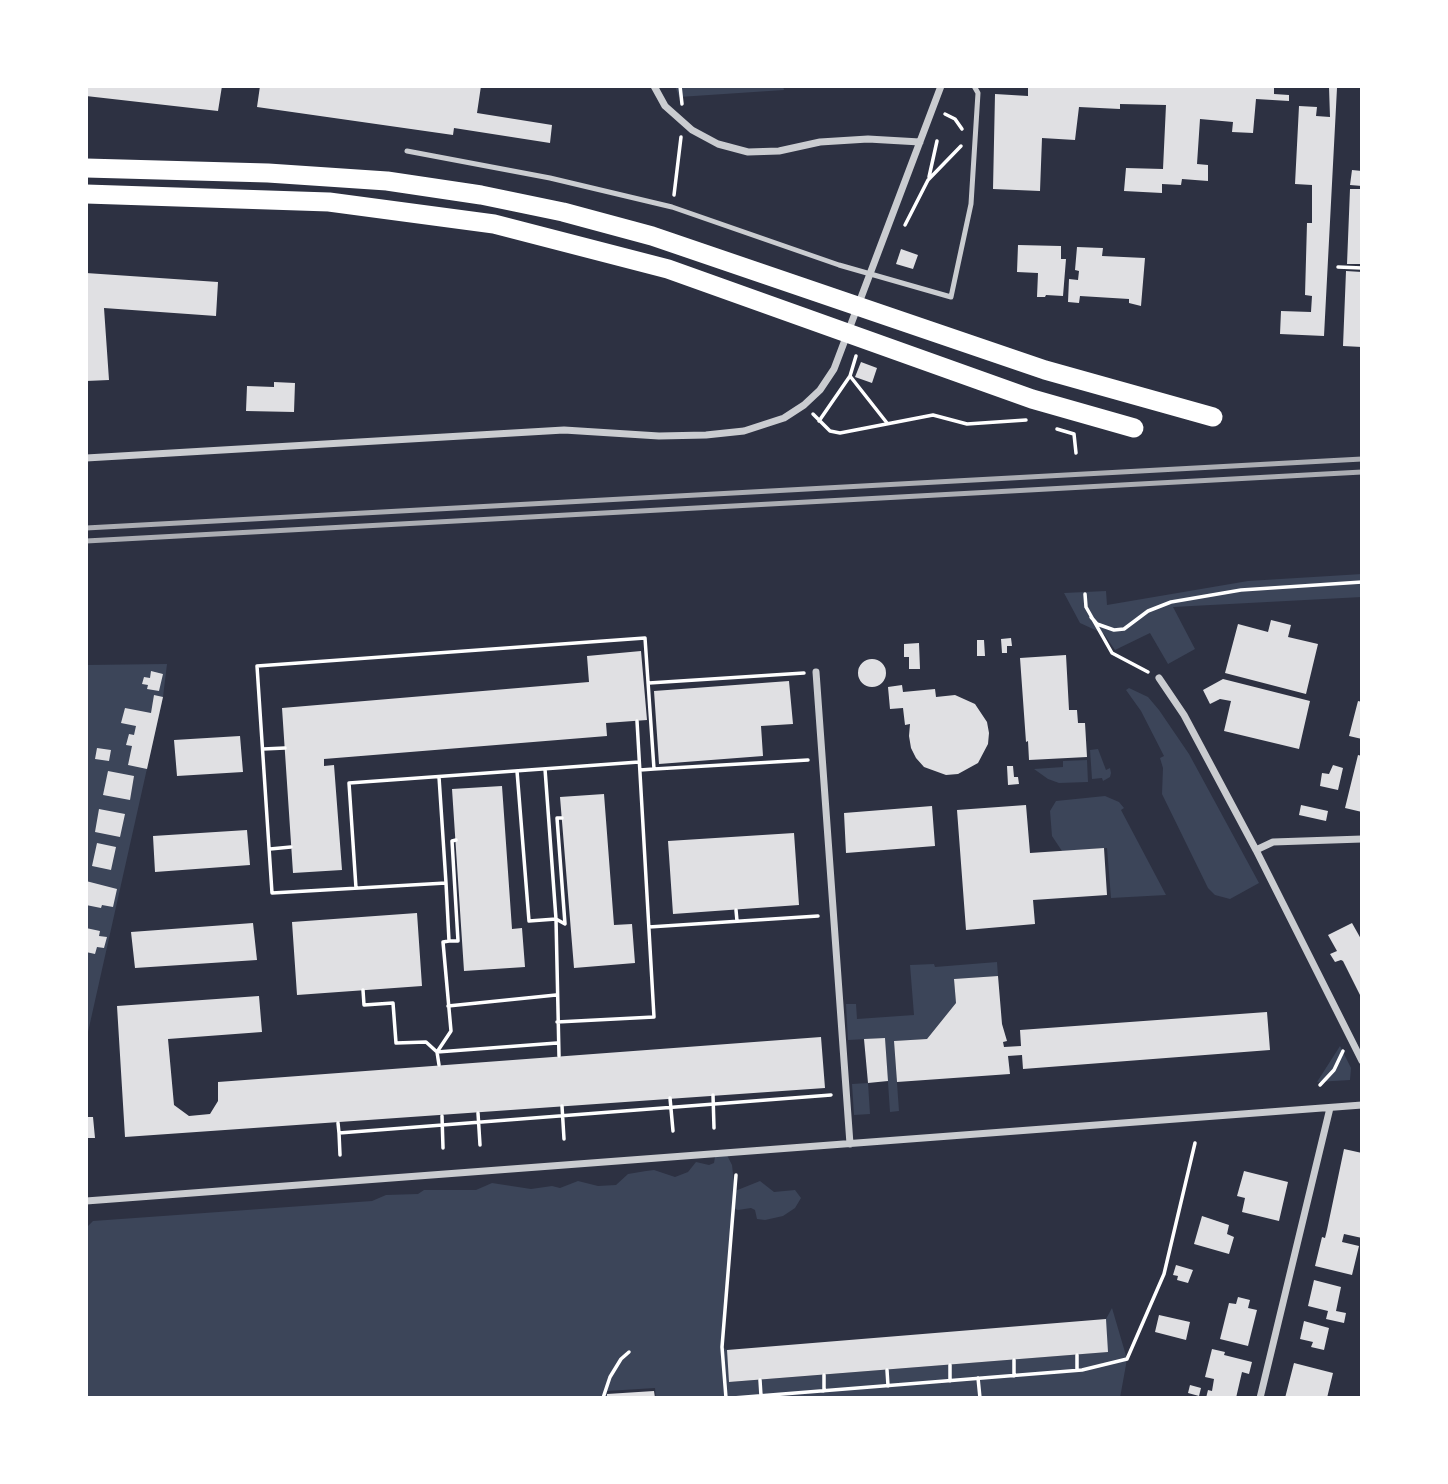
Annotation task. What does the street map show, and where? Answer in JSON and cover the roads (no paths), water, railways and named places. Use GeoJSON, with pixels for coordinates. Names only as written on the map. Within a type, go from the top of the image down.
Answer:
{"type":"FeatureCollection","features":[{"type":"Feature","properties":{"kind":"highway"},"geometry":{"type":"LineString","coordinates":[[86,168],[268,173],[387,181],[481,195],[564,212],[652,236],[1045,370],[1213,417]]}},
{"type":"Feature","properties":{"kind":"highway"},"geometry":{"type":"LineString","coordinates":[[86,194],[329,202],[495,223],[668,269],[1032,399],[1134,428]]}},
{"type":"Feature","properties":{"kind":"street"},"geometry":{"type":"LineString","coordinates":[[654,86],[666,106],[683,124],[718,144],[748,152],[779,151],[820,142],[868,139],[920,142]]}},
{"type":"Feature","properties":{"kind":"street"},"geometry":{"type":"LineString","coordinates":[[86,458],[551,430],[608,431],[659,436],[706,435],[744,431],[784,418],[820,390],[834,369],[941,86]]}},
{"type":"Feature","properties":{"kind":"street"},"geometry":{"type":"LineString","coordinates":[[816,672],[850,1144]]}},
{"type":"Feature","properties":{"kind":"street"},"geometry":{"type":"LineString","coordinates":[[1159,678],[1184,715],[1256,850],[1362,1061]]}},
{"type":"Feature","properties":{"kind":"street"},"geometry":{"type":"LineString","coordinates":[[1256,850],[1273,842],[1362,839]]}},
{"type":"Feature","properties":{"kind":"street"},"geometry":{"type":"LineString","coordinates":[[86,1201],[1362,1105]]}},
{"type":"Feature","properties":{"kind":"street"},"geometry":{"type":"LineString","coordinates":[[1260,1398],[1331,1108]]}},
{"type":"Feature","properties":{"kind":"lane"},"geometry":{"type":"LineString","coordinates":[[407,151],[550,178],[672,207],[839,265],[951,297],[971,204],[978,93],[974,86]]}},
{"type":"Feature","properties":{"kind":"railway"},"geometry":{"type":"LineString","coordinates":[[86,528],[1362,459]]}},
{"type":"Feature","properties":{"kind":"railway"},"geometry":{"type":"LineString","coordinates":[[86,541],[1362,472]]}}]}
